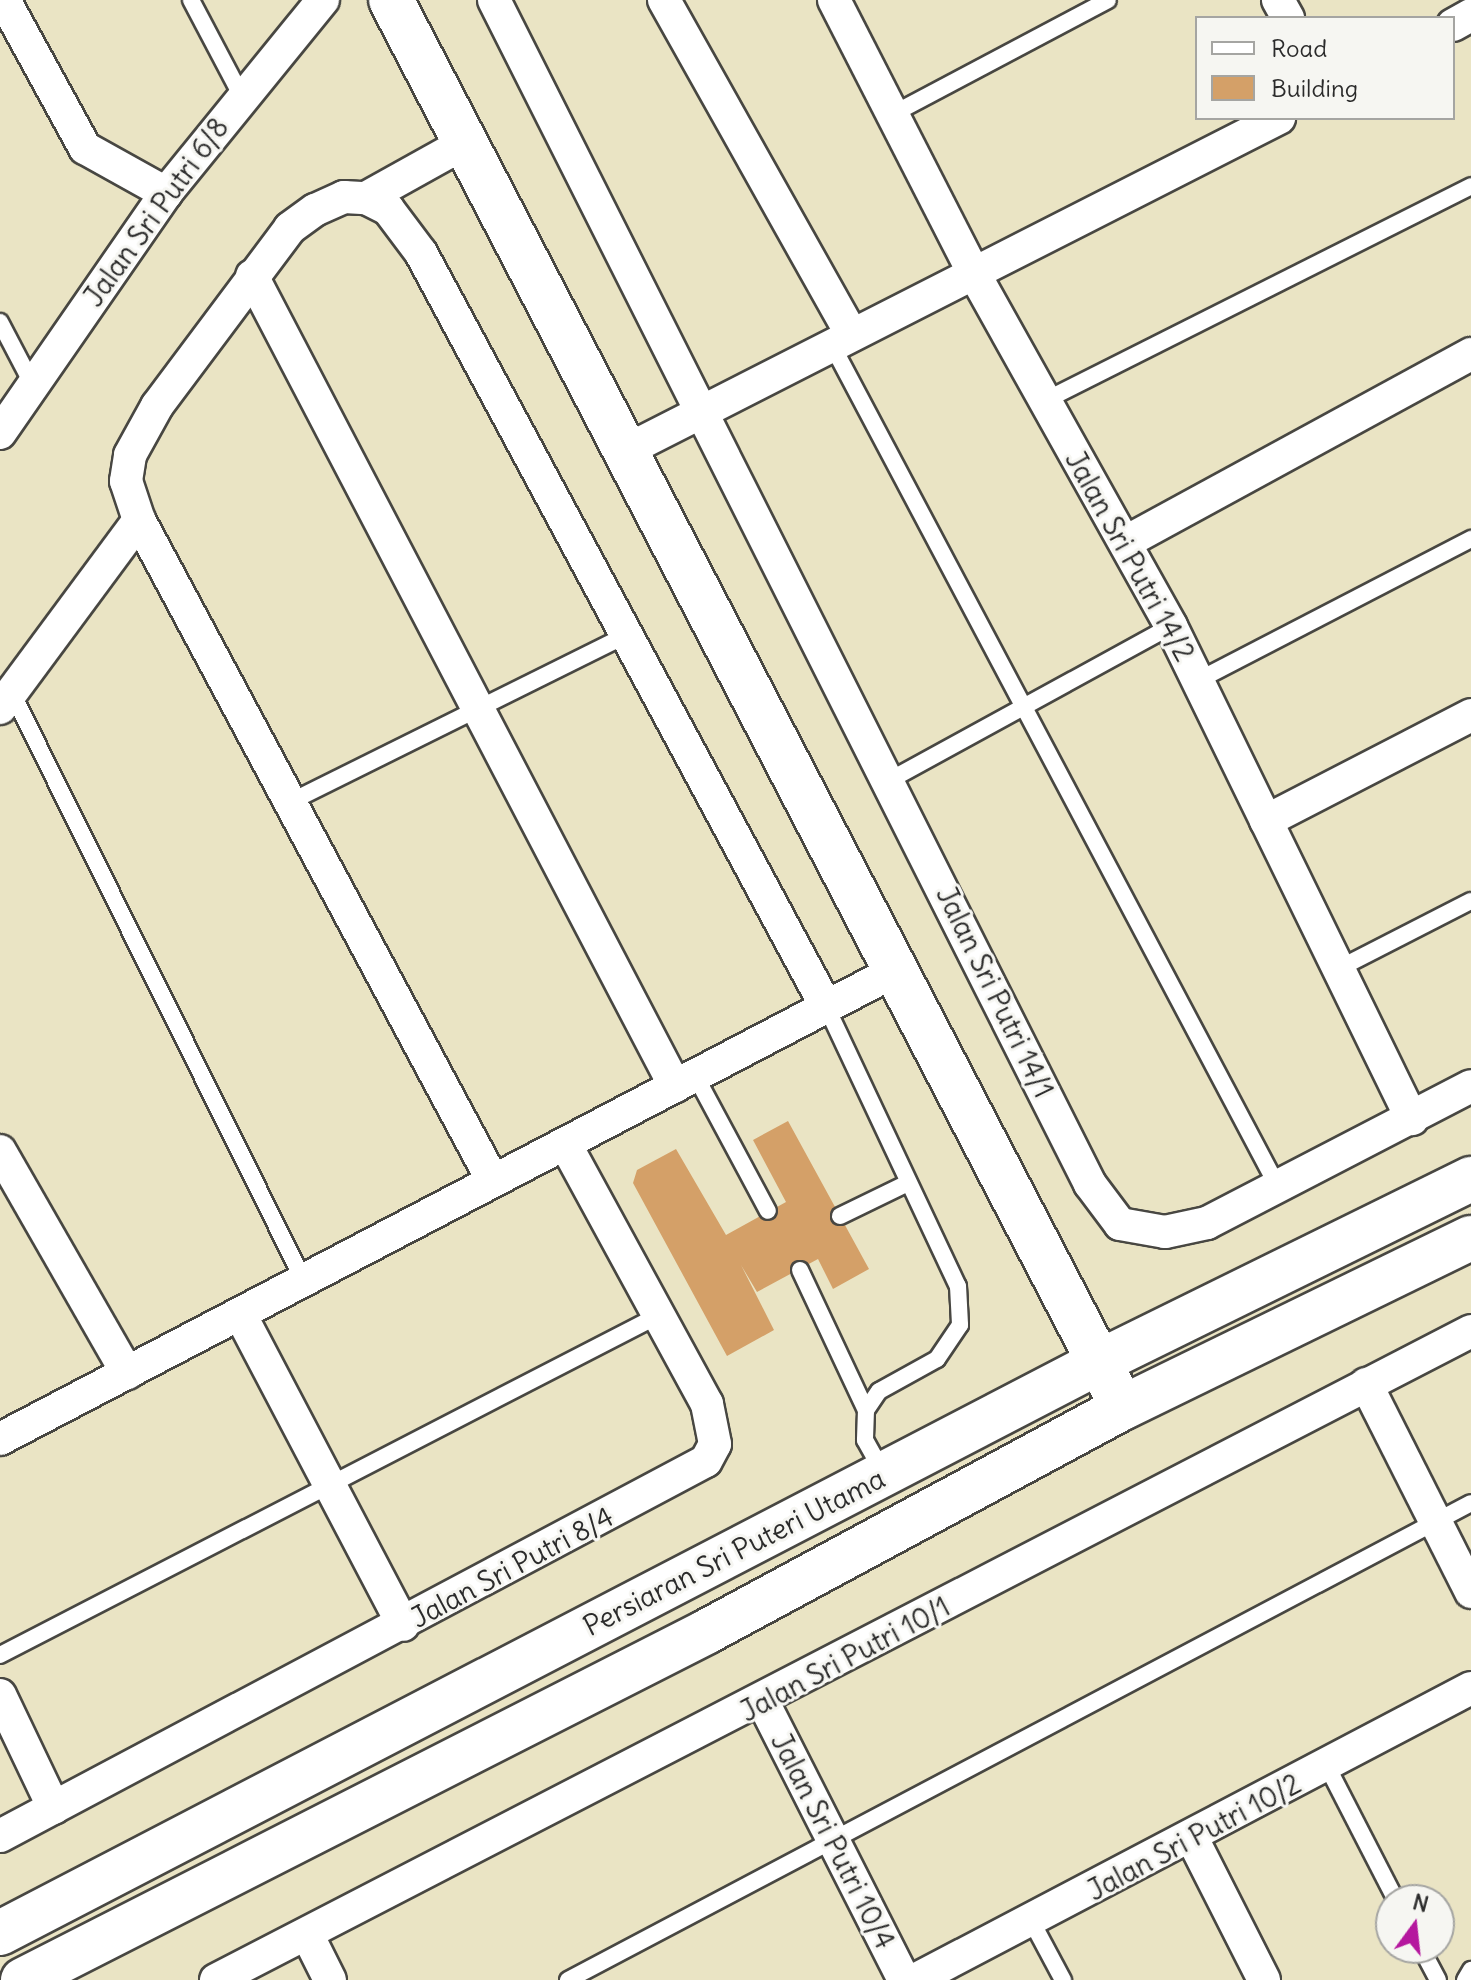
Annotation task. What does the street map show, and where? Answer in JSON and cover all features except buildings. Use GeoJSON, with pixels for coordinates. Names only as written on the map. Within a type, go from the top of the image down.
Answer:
{"type":"FeatureCollection","features":[{"type":"Feature","properties":{"kind":"street"},"geometry":{"type":"LineString","coordinates":[[4,0],[85,148],[166,193]]}},
{"type":"Feature","properties":{"kind":"street","name":"Jalan Sri Putri 6/8"},"geometry":{"type":"LineString","coordinates":[[0,433],[166,193],[241,95],[323,0]]}},
{"type":"Feature","properties":{"kind":"street"},"geometry":{"type":"LineString","coordinates":[[391,0],[1122,1408]]}},
{"type":"Feature","properties":{"kind":"street","name":"Jalan Sri Putri 14/1"},"geometry":{"type":"LineString","coordinates":[[494,0],[705,411],[1090,1184],[1120,1224],[1165,1232],[1207,1223],[1471,1086]]}},
{"type":"Feature","properties":{"kind":"street"},"geometry":{"type":"LineString","coordinates":[[664,0],[842,340]]}},
{"type":"Feature","properties":{"kind":"street","name":"Jalan Sri Putri 14/2"},"geometry":{"type":"LineString","coordinates":[[834,0],[976,277],[1171,626],[1412,1119]]}},
{"type":"Feature","properties":{"kind":"street"},"geometry":{"type":"LineString","coordinates":[[625,451],[842,340],[976,277],[1275,120]]}},
{"type":"Feature","properties":{"kind":"street"},"geometry":{"type":"LineString","coordinates":[[366,198],[465,143]]}},
{"type":"Feature","properties":{"kind":"street"},"geometry":{"type":"LineString","coordinates":[[493,1181],[139,520],[126,481],[130,455],[157,406],[252,276],[315,210],[344,197],[366,198],[388,209],[421,253],[826,1006]]}},
{"type":"Feature","properties":{"kind":"street"},"geometry":{"type":"LineString","coordinates":[[252,276],[478,705],[685,1080]]}},
{"type":"Feature","properties":{"kind":"street"},"geometry":{"type":"LineString","coordinates":[[1126,542],[1471,354]]}},
{"type":"Feature","properties":{"kind":"street"},"geometry":{"type":"LineString","coordinates":[[6,701],[139,520]]}},
{"type":"Feature","properties":{"kind":"street"},"geometry":{"type":"LineString","coordinates":[[1266,821],[1471,715]]}},
{"type":"Feature","properties":{"kind":"street"},"geometry":{"type":"LineString","coordinates":[[0,1439],[895,971]]}},
{"type":"Feature","properties":{"kind":"street","name":"Jalan Sri Putri 8/4"},"geometry":{"type":"LineString","coordinates":[[0,1836],[403,1625],[706,1461],[715,1444],[714,1423],[565,1144]]}},
{"type":"Feature","properties":{"kind":"street"},"geometry":{"type":"LineString","coordinates":[[0,1151],[127,1373]]}},
{"type":"Feature","properties":{"kind":"street","name":"Persiaran Sri Puteri Utama"},"geometry":{"type":"LineString","coordinates":[[0,1933],[1099,1362],[1471,1179]]}},
{"type":"Feature","properties":{"kind":"street","name":"Persiaran Sri Puteri Utama"},"geometry":{"type":"LineString","coordinates":[[23,1980],[706,1632],[1122,1408],[1471,1238]]}},
{"type":"Feature","properties":{"kind":"street"},"geometry":{"type":"LineString","coordinates":[[240,1314],[403,1625]]}},
{"type":"Feature","properties":{"kind":"street","name":"Jalan Sri Putri 10/1"},"geometry":{"type":"LineString","coordinates":[[216,1980],[763,1702],[1471,1331]]}},
{"type":"Feature","properties":{"kind":"street"},"geometry":{"type":"LineString","coordinates":[[1366,1384],[1471,1592]]}},
{"type":"Feature","properties":{"kind":"street","name":"Jalan Sri Putri 10/2"},"geometry":{"type":"LineString","coordinates":[[915,1980],[1192,1838],[1471,1688]]}},
{"type":"Feature","properties":{"kind":"street"},"geometry":{"type":"LineString","coordinates":[[0,1695],[54,1808]]}},
{"type":"Feature","properties":{"kind":"street","name":"Jalan Sri Putri 10/4"},"geometry":{"type":"LineString","coordinates":[[763,1702],[830,1842],[904,1980]]}},
{"type":"Feature","properties":{"kind":"street"},"geometry":{"type":"LineString","coordinates":[[1192,1838],[1264,1980]]}},
{"type":"Feature","properties":{"kind":"street"},"geometry":{"type":"LineString","coordinates":[[307,1934],[330,1980]]}},
{"type":"Feature","properties":{"kind":"lane"},"geometry":{"type":"LineString","coordinates":[[191,0],[241,95]]}},
{"type":"Feature","properties":{"kind":"lane"},"geometry":{"type":"LineString","coordinates":[[893,114],[1108,0]]}},
{"type":"Feature","properties":{"kind":"lane"},"geometry":{"type":"LineString","coordinates":[[1044,401],[1471,186]]}},
{"type":"Feature","properties":{"kind":"lane"},"geometry":{"type":"LineString","coordinates":[[0,322],[33,385]]}},
{"type":"Feature","properties":{"kind":"lane"},"geometry":{"type":"LineString","coordinates":[[842,340],[1022,705],[1278,1187]]}},
{"type":"Feature","properties":{"kind":"lane"},"geometry":{"type":"LineString","coordinates":[[1197,681],[1471,539]]}},
{"type":"Feature","properties":{"kind":"lane"},"geometry":{"type":"LineString","coordinates":[[890,780],[1171,626]]}},
{"type":"Feature","properties":{"kind":"lane"},"geometry":{"type":"LineString","coordinates":[[292,801],[478,705],[626,635]]}},
{"type":"Feature","properties":{"kind":"lane"},"geometry":{"type":"LineString","coordinates":[[6,701],[304,1281]]}},
{"type":"Feature","properties":{"kind":"lane"},"geometry":{"type":"LineString","coordinates":[[1338,969],[1471,901]]}},
{"type":"Feature","properties":{"kind":"lane"},"geometry":{"type":"LineString","coordinates":[[826,1006],[958,1286],[960,1325],[937,1359],[879,1391],[866,1410]]}},
{"type":"Feature","properties":{"kind":"lane"},"geometry":{"type":"LineString","coordinates":[[685,1080],[768,1211]]}},
{"type":"Feature","properties":{"kind":"lane"},"geometry":{"type":"LineString","coordinates":[[840,1216],[908,1183]]}},
{"type":"Feature","properties":{"kind":"lane"},"geometry":{"type":"LineString","coordinates":[[800,1270],[866,1410],[865,1440],[884,1474]]}},
{"type":"Feature","properties":{"kind":"lane"},"geometry":{"type":"LineString","coordinates":[[0,1655],[659,1315]]}},
{"type":"Feature","properties":{"kind":"lane"},"geometry":{"type":"LineString","coordinates":[[568,1980],[1471,1503]]}},
{"type":"Feature","properties":{"kind":"lane"},"geometry":{"type":"LineString","coordinates":[[1327,1766],[1388,1884]]}},
{"type":"Feature","properties":{"kind":"lane"},"geometry":{"type":"LineString","coordinates":[[1032,1922],[1063,1980]]}},
{"type":"Feature","properties":{"kind":"lane"},"geometry":{"type":"LineString","coordinates":[[1465,1980],[1471,1970]]}}]}
